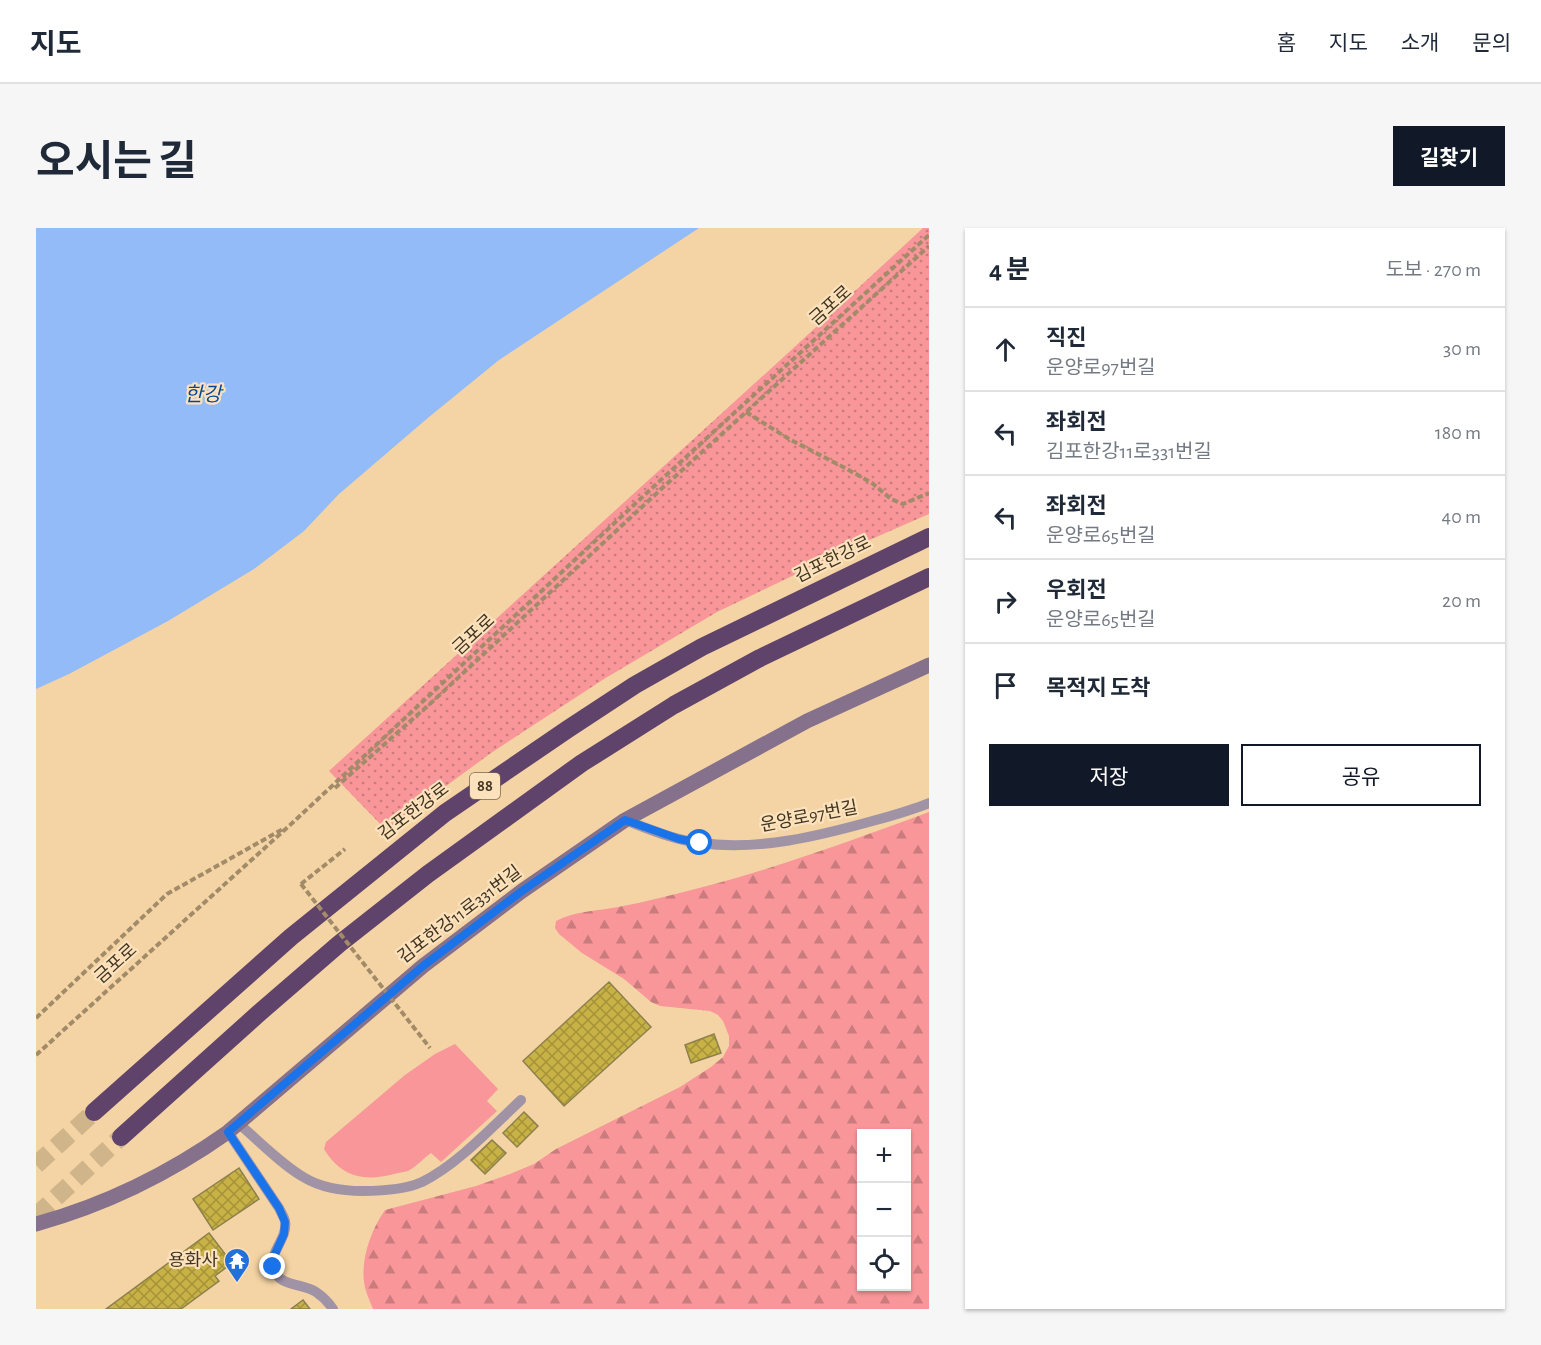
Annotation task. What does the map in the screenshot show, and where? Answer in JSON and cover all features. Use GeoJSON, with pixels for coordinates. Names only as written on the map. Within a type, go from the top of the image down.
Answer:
{"type":"FeatureCollection","features":[{"type":"Feature","properties":{"kind":"highway","name":"김포한강로"},"geometry":{"type":"LineString","coordinates":[[94,1112],[291,936],[445,813],[635,685],[702,647],[929,537]]}},
{"type":"Feature","properties":{"kind":"highway","name":"88"},"geometry":{"type":"LineString","coordinates":[[121,1137],[339,944],[428,874],[582,763],[674,705],[741,669],[929,577]]}},
{"type":"Feature","properties":{"kind":"main road","name":"김포한강11로331번길"},"geometry":{"type":"LineString","coordinates":[[36,1224],[103,1202],[196,1154],[233,1127],[423,966],[522,891],[625,820],[807,722],[929,665]]}},
{"type":"Feature","properties":{"kind":"lane","name":"운양로97번길"},"geometry":{"type":"LineString","coordinates":[[625,820],[679,839],[700,843],[755,844],[809,837],[929,803]]}},
{"type":"Feature","properties":{"kind":"lane"},"geometry":{"type":"LineString","coordinates":[[233,1127],[305,1179],[333,1188],[379,1191],[420,1183],[436,1173],[461,1155],[521,1100]]}},
{"type":"Feature","properties":{"kind":"lane"},"geometry":{"type":"LineString","coordinates":[[233,1127],[285,1222],[284,1234],[274,1256],[273,1267],[279,1278],[315,1291],[333,1309]]}},
{"type":"Feature","properties":{"kind":"path","name":"금포로"},"geometry":{"type":"LineString","coordinates":[[36,1054],[289,826],[625,513],[929,235]]}},
{"type":"Feature","properties":{"kind":"path"},"geometry":{"type":"LineString","coordinates":[[335,788],[432,702],[929,246]]}},
{"type":"Feature","properties":{"kind":"path"},"geometry":{"type":"LineString","coordinates":[[746,412],[789,439],[872,483],[891,499],[903,504],[929,493]]}},
{"type":"Feature","properties":{"kind":"path"},"geometry":{"type":"LineString","coordinates":[[36,1018],[167,894],[289,826]]}},
{"type":"Feature","properties":{"kind":"path"},"geometry":{"type":"LineString","coordinates":[[345,849],[300,884],[430,1048]]}},
{"type":"Feature","properties":{"kind":"green space"},"geometry":{"type":"Polygon","coordinates":[[[923,228],[929,228],[929,514],[842,552],[717,612],[604,679],[491,753],[386,830],[329,771],[923,228]]]}},
{"type":"Feature","properties":{"kind":"green space"},"geometry":{"type":"Polygon","coordinates":[[[929,812],[929,1309],[373,1309],[366,1292],[364,1263],[371,1235],[385,1210],[476,1186],[534,1164],[556,1149],[680,1087],[723,1057],[729,1046],[729,1036],[718,1015],[710,1011],[660,1006],[651,1002],[624,979],[582,953],[559,934],[555,928],[556,921],[578,913],[638,903],[679,893],[757,872],[929,812]]]}},
{"type":"Feature","properties":{"kind":"green space"},"geometry":{"type":"Polygon","coordinates":[[[455,1044],[498,1089],[487,1101],[497,1111],[441,1162],[431,1153],[408,1171],[373,1177],[354,1175],[338,1166],[324,1149],[326,1142],[405,1075],[435,1054],[455,1044]]]}},
{"type":"Feature","properties":{"kind":"water","name":"한강"},"geometry":{"type":"Polygon","coordinates":[[[36,228],[699,228],[499,360],[339,494],[304,531],[254,569],[168,621],[36,689],[36,228]]]}},
{"type":"Feature","properties":{"kind":"building"},"geometry":{"type":"Polygon","coordinates":[[[609,982],[651,1027],[564,1106],[523,1061],[609,982]]]}},
{"type":"Feature","properties":{"kind":"building"},"geometry":{"type":"Polygon","coordinates":[[[714,1034],[721,1053],[691,1063],[685,1045],[714,1034]]]}},
{"type":"Feature","properties":{"kind":"building"},"geometry":{"type":"Polygon","coordinates":[[[524,1112],[538,1126],[517,1147],[503,1133],[524,1112]]]}},
{"type":"Feature","properties":{"kind":"building"},"geometry":{"type":"Polygon","coordinates":[[[492,1140],[506,1153],[485,1174],[471,1160],[492,1140]]]}},
{"type":"Feature","properties":{"kind":"building"},"geometry":{"type":"Polygon","coordinates":[[[239,1168],[259,1199],[213,1230],[193,1199],[239,1168]]]}},
{"type":"Feature","properties":{"kind":"building"},"geometry":{"type":"Polygon","coordinates":[[[209,1233],[232,1263],[215,1276],[219,1281],[181,1309],[106,1309],[209,1233]]]}},
{"type":"Feature","properties":{"kind":"building"},"geometry":{"type":"Polygon","coordinates":[[[303,1300],[310,1309],[291,1309],[303,1300]]]}},
{"type":"Feature","properties":{"kind":"tunnel"},"geometry":{"type":"LineString","coordinates":[[36,1165],[94,1112]]}},
{"type":"Feature","properties":{"kind":"tunnel"},"geometry":{"type":"LineString","coordinates":[[36,1216],[121,1137]]}},
{"type":"Feature","properties":{"kind":"place","name":"용화사"},"geometry":{"type":"Point","coordinates":[237,1284]}},
{"type":"Feature","properties":{"kind":"route"},"geometry":{"type":"LineString","coordinates":[[273,1267],[274,1256],[284,1234],[285,1222],[279,1208],[228,1132],[423,966],[522,891],[625,820],[679,839],[700,843]]}}]}
